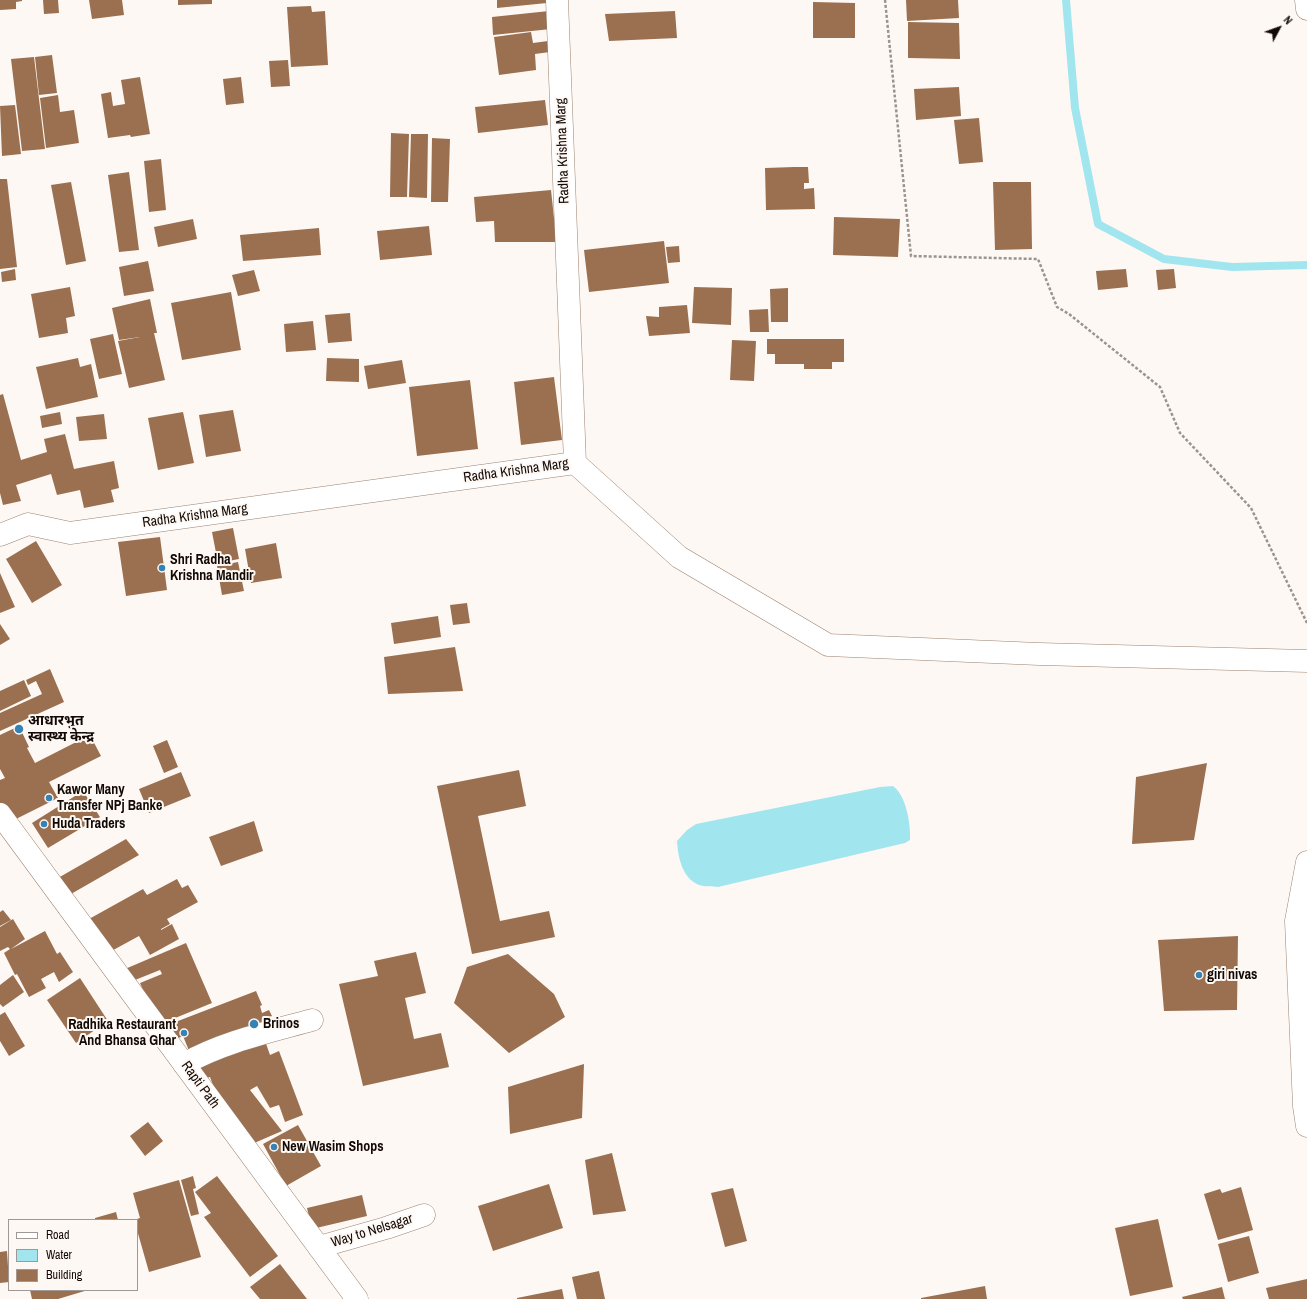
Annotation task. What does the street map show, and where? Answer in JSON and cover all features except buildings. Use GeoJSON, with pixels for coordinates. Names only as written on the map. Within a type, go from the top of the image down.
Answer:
{"type":"FeatureCollection","features":[{"type":"Feature","properties":{"kind":"street","name":"Radha Krishna Marg"},"geometry":{"type":"LineString","coordinates":[[0,535],[28,524],[70,533],[575,463],[557,0]]}},
{"type":"Feature","properties":{"kind":"street"},"geometry":{"type":"LineString","coordinates":[[1306,0],[1307,9]]}},
{"type":"Feature","properties":{"kind":"street"},"geometry":{"type":"LineString","coordinates":[[575,463],[679,557],[828,645],[1039,654],[1307,661]]}},
{"type":"Feature","properties":{"kind":"street","name":"Rapti Path"},"geometry":{"type":"LineString","coordinates":[[0,814],[357,1299]]}},
{"type":"Feature","properties":{"kind":"street"},"geometry":{"type":"LineString","coordinates":[[1307,862],[1296,921],[1304,1106],[1307,1126]]}},
{"type":"Feature","properties":{"kind":"street"},"geometry":{"type":"LineString","coordinates":[[184,1064],[197,1057],[248,1038],[312,1020]]}},
{"type":"Feature","properties":{"kind":"street","name":"Way to Nelsagar"},"geometry":{"type":"LineString","coordinates":[[319,1247],[386,1228],[424,1215]]}},
{"type":"Feature","properties":{"kind":"path"},"geometry":{"type":"LineString","coordinates":[[886,0],[912,256],[1038,259],[1057,307],[1069,314],[1160,386],[1180,434],[1251,508],[1307,623]]}},
{"type":"Feature","properties":{"kind":"water"},"geometry":{"type":"Polygon","coordinates":[[[893,786],[898,790],[907,810],[910,826],[910,840],[905,843],[718,887],[701,886],[693,882],[682,866],[678,854],[677,841],[687,830],[696,824],[880,787],[893,786]]]}},
{"type":"Feature","properties":{"kind":"waterway"},"geometry":{"type":"LineString","coordinates":[[1066,0],[1075,108],[1098,224],[1164,259],[1232,267],[1307,265]]}},
{"type":"Feature","properties":{"kind":"place","name":"Shri Radha Krishna Mandir"},"geometry":{"type":"Point","coordinates":[162,568]}},
{"type":"Feature","properties":{"kind":"place","name":"आधारभुत स्वास्थ्य केन्द्र"},"geometry":{"type":"Point","coordinates":[19,729]}},
{"type":"Feature","properties":{"kind":"place","name":"Kawor Many Transfer NPj Banke"},"geometry":{"type":"Point","coordinates":[49,798]}},
{"type":"Feature","properties":{"kind":"place","name":"Huda Traders"},"geometry":{"type":"Point","coordinates":[44,824]}},
{"type":"Feature","properties":{"kind":"place","name":"giri nivas"},"geometry":{"type":"Point","coordinates":[1199,975]}},
{"type":"Feature","properties":{"kind":"place","name":"Brinos"},"geometry":{"type":"Point","coordinates":[254,1024]}},
{"type":"Feature","properties":{"kind":"place","name":"Radhika Restaurant And Bhansa Ghar"},"geometry":{"type":"Point","coordinates":[184,1033]}},
{"type":"Feature","properties":{"kind":"place","name":"New Wasim Shops"},"geometry":{"type":"Point","coordinates":[274,1147]}}]}
